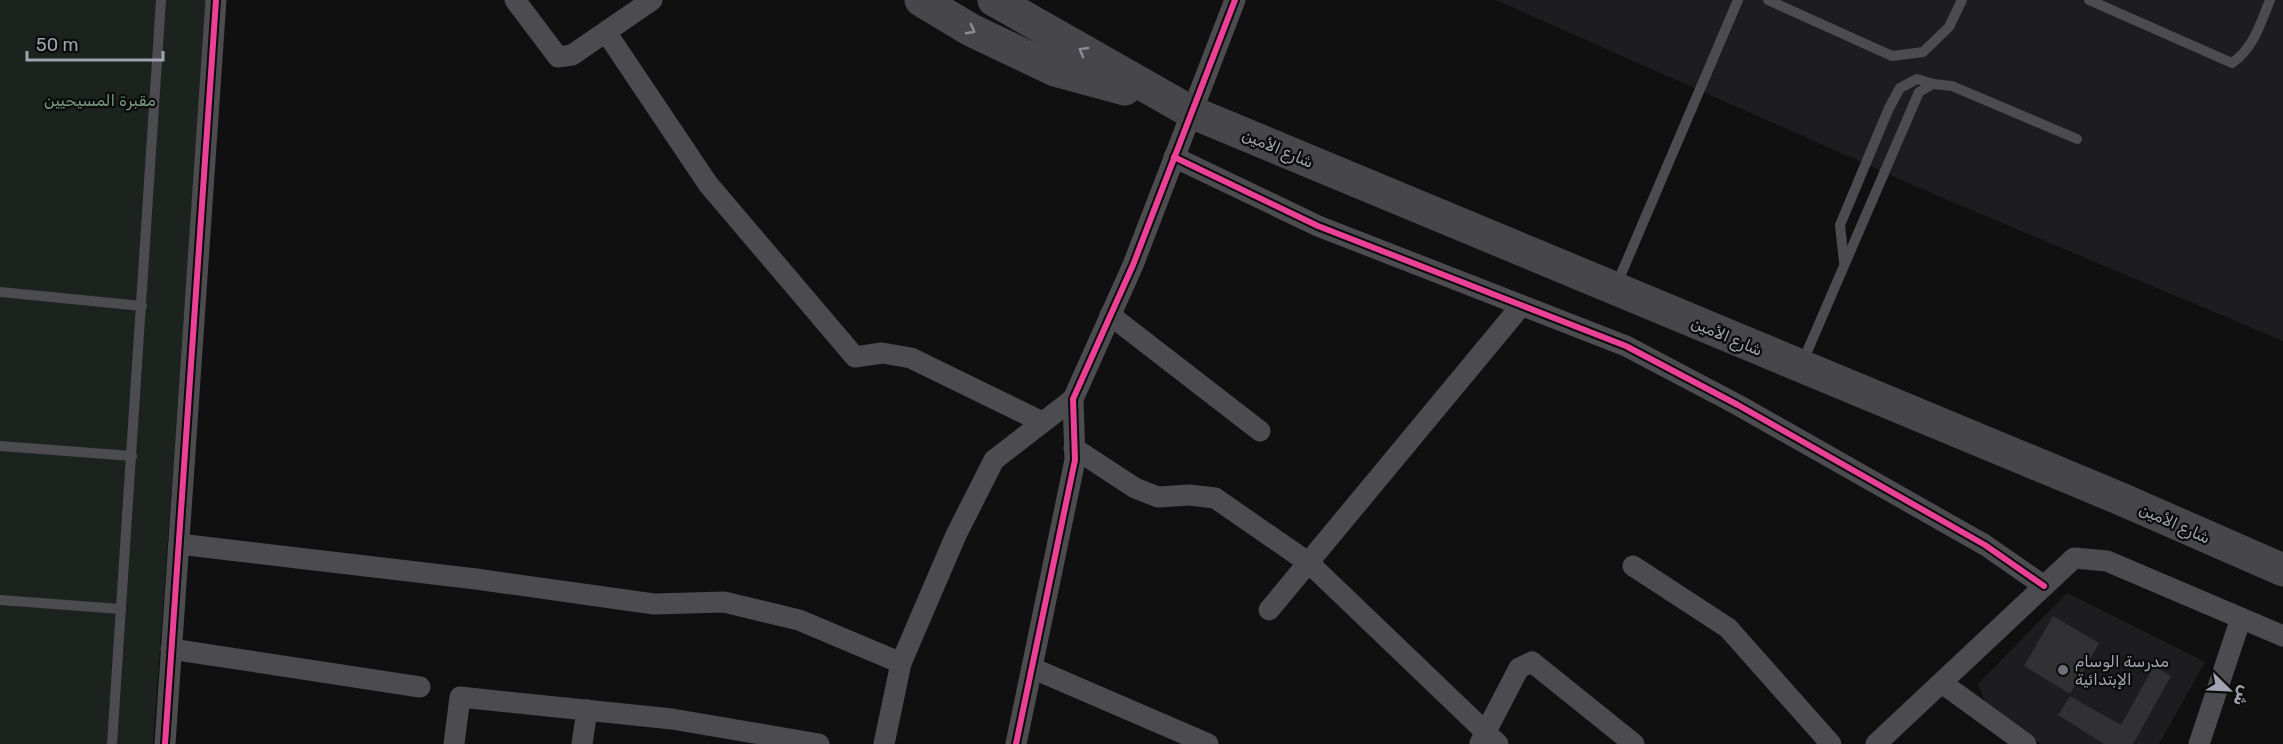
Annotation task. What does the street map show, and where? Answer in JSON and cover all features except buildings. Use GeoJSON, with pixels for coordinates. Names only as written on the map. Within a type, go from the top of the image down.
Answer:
{"type":"FeatureCollection","features":[{"type":"Feature","properties":{"kind":"main road","name":"شارع الأمين"},"geometry":{"type":"LineString","coordinates":[[921,0],[971,30],[1055,70],[1181,106]]}},
{"type":"Feature","properties":{"kind":"main road","name":"شارع الأمين"},"geometry":{"type":"LineString","coordinates":[[994,0],[1181,106],[1800,367],[2121,499],[2283,570]]}},
{"type":"Feature","properties":{"kind":"street"},"geometry":{"type":"LineString","coordinates":[[165,744],[216,0]]}},
{"type":"Feature","properties":{"kind":"street"},"geometry":{"type":"LineString","coordinates":[[515,0],[558,57],[572,55],[652,0]]}},
{"type":"Feature","properties":{"kind":"street"},"geometry":{"type":"LineString","coordinates":[[1016,744],[1075,460],[1073,399],[1174,157],[1181,106],[1235,0]]}},
{"type":"Feature","properties":{"kind":"street"},"geometry":{"type":"LineString","coordinates":[[606,32],[708,184],[855,357],[882,353],[911,358],[1042,422]]}},
{"type":"Feature","properties":{"kind":"street"},"geometry":{"type":"LineString","coordinates":[[1174,157],[1318,226],[1626,346],[1985,545],[2044,586]]}},
{"type":"Feature","properties":{"kind":"street"},"geometry":{"type":"LineString","coordinates":[[1269,610],[1521,306]]}},
{"type":"Feature","properties":{"kind":"street"},"geometry":{"type":"LineString","coordinates":[[1110,315],[1260,431]]}},
{"type":"Feature","properties":{"kind":"street"},"geometry":{"type":"LineString","coordinates":[[884,744],[901,663],[956,535],[994,460],[1073,399]]}},
{"type":"Feature","properties":{"kind":"street"},"geometry":{"type":"LineString","coordinates":[[1074,448],[1135,488],[1158,497],[1189,495],[1215,498],[1310,563],[1488,740],[1519,668],[1532,662],[1634,744]]}},
{"type":"Feature","properties":{"kind":"street"},"geometry":{"type":"LineString","coordinates":[[179,544],[476,579],[654,604],[724,602],[799,620],[901,663]]}},
{"type":"Feature","properties":{"kind":"street"},"geometry":{"type":"LineString","coordinates":[[1876,744],[2074,558],[2107,561],[2283,636]]}},
{"type":"Feature","properties":{"kind":"street"},"geometry":{"type":"LineString","coordinates":[[1633,566],[1728,628],[1831,744]]}},
{"type":"Feature","properties":{"kind":"street"},"geometry":{"type":"LineString","coordinates":[[2199,744],[2241,618]]}},
{"type":"Feature","properties":{"kind":"street"},"geometry":{"type":"LineString","coordinates":[[171,649],[420,687]]}},
{"type":"Feature","properties":{"kind":"street"},"geometry":{"type":"LineString","coordinates":[[1032,668],[1208,744]]}},
{"type":"Feature","properties":{"kind":"street"},"geometry":{"type":"LineString","coordinates":[[1942,683],[2026,744]]}},
{"type":"Feature","properties":{"kind":"street"},"geometry":{"type":"LineString","coordinates":[[454,744],[460,697],[672,719],[819,744]]}},
{"type":"Feature","properties":{"kind":"street"},"geometry":{"type":"LineString","coordinates":[[582,744],[587,710]]}},
{"type":"Feature","properties":{"kind":"lane"},"geometry":{"type":"LineString","coordinates":[[111,744],[161,0]]}},
{"type":"Feature","properties":{"kind":"lane"},"geometry":{"type":"LineString","coordinates":[[1615,289],[1738,0]]}},
{"type":"Feature","properties":{"kind":"lane"},"geometry":{"type":"LineString","coordinates":[[1771,1],[1892,56],[1923,52],[1949,27],[1962,0]]}},
{"type":"Feature","properties":{"kind":"lane"},"geometry":{"type":"LineString","coordinates":[[2089,0],[2232,63],[2243,56],[2251,45],[2270,0]]}},
{"type":"Feature","properties":{"kind":"lane"},"geometry":{"type":"LineString","coordinates":[[1844,265],[1840,225],[1889,108],[1900,88],[1917,79],[1952,86],[2077,139]]}},
{"type":"Feature","properties":{"kind":"lane"},"geometry":{"type":"LineString","coordinates":[[1800,367],[1919,92],[1933,84]]}},
{"type":"Feature","properties":{"kind":"lane"},"geometry":{"type":"LineString","coordinates":[[0,292],[142,306]]}},
{"type":"Feature","properties":{"kind":"lane"},"geometry":{"type":"LineString","coordinates":[[0,446],[132,456]]}},
{"type":"Feature","properties":{"kind":"lane"},"geometry":{"type":"LineString","coordinates":[[0,600],[121,609]]}},
{"type":"Feature","properties":{"kind":"shaded area"},"geometry":{"type":"Polygon","coordinates":[[[1496,0],[2283,0],[2283,341],[1931,193],[1496,0]]]}},
{"type":"Feature","properties":{"kind":"shaded area"},"geometry":{"type":"Polygon","coordinates":[[[2067,593],[2205,662],[2159,744],[2041,744],[1987,706],[1978,684],[2067,593]]]}},
{"type":"Feature","properties":{"kind":"green space","name":"مقبرة المسيحيين"},"geometry":{"type":"Polygon","coordinates":[[[0,0],[207,0],[153,744],[0,744],[0,0]]]}},
{"type":"Feature","properties":{"kind":"cycle path"},"geometry":{"type":"LineString","coordinates":[[165,744],[216,0]]}},
{"type":"Feature","properties":{"kind":"cycle path"},"geometry":{"type":"LineString","coordinates":[[1016,744],[1075,460],[1073,399],[1133,265],[1235,0]]}},
{"type":"Feature","properties":{"kind":"cycle path"},"geometry":{"type":"LineString","coordinates":[[1174,157],[1318,226],[1626,346],[1738,405],[1985,545],[2044,586]]}},
{"type":"Feature","properties":{"kind":"place","name":"مدرسة الوسام الإبتدائية"},"geometry":{"type":"Point","coordinates":[2063,670]}}]}
